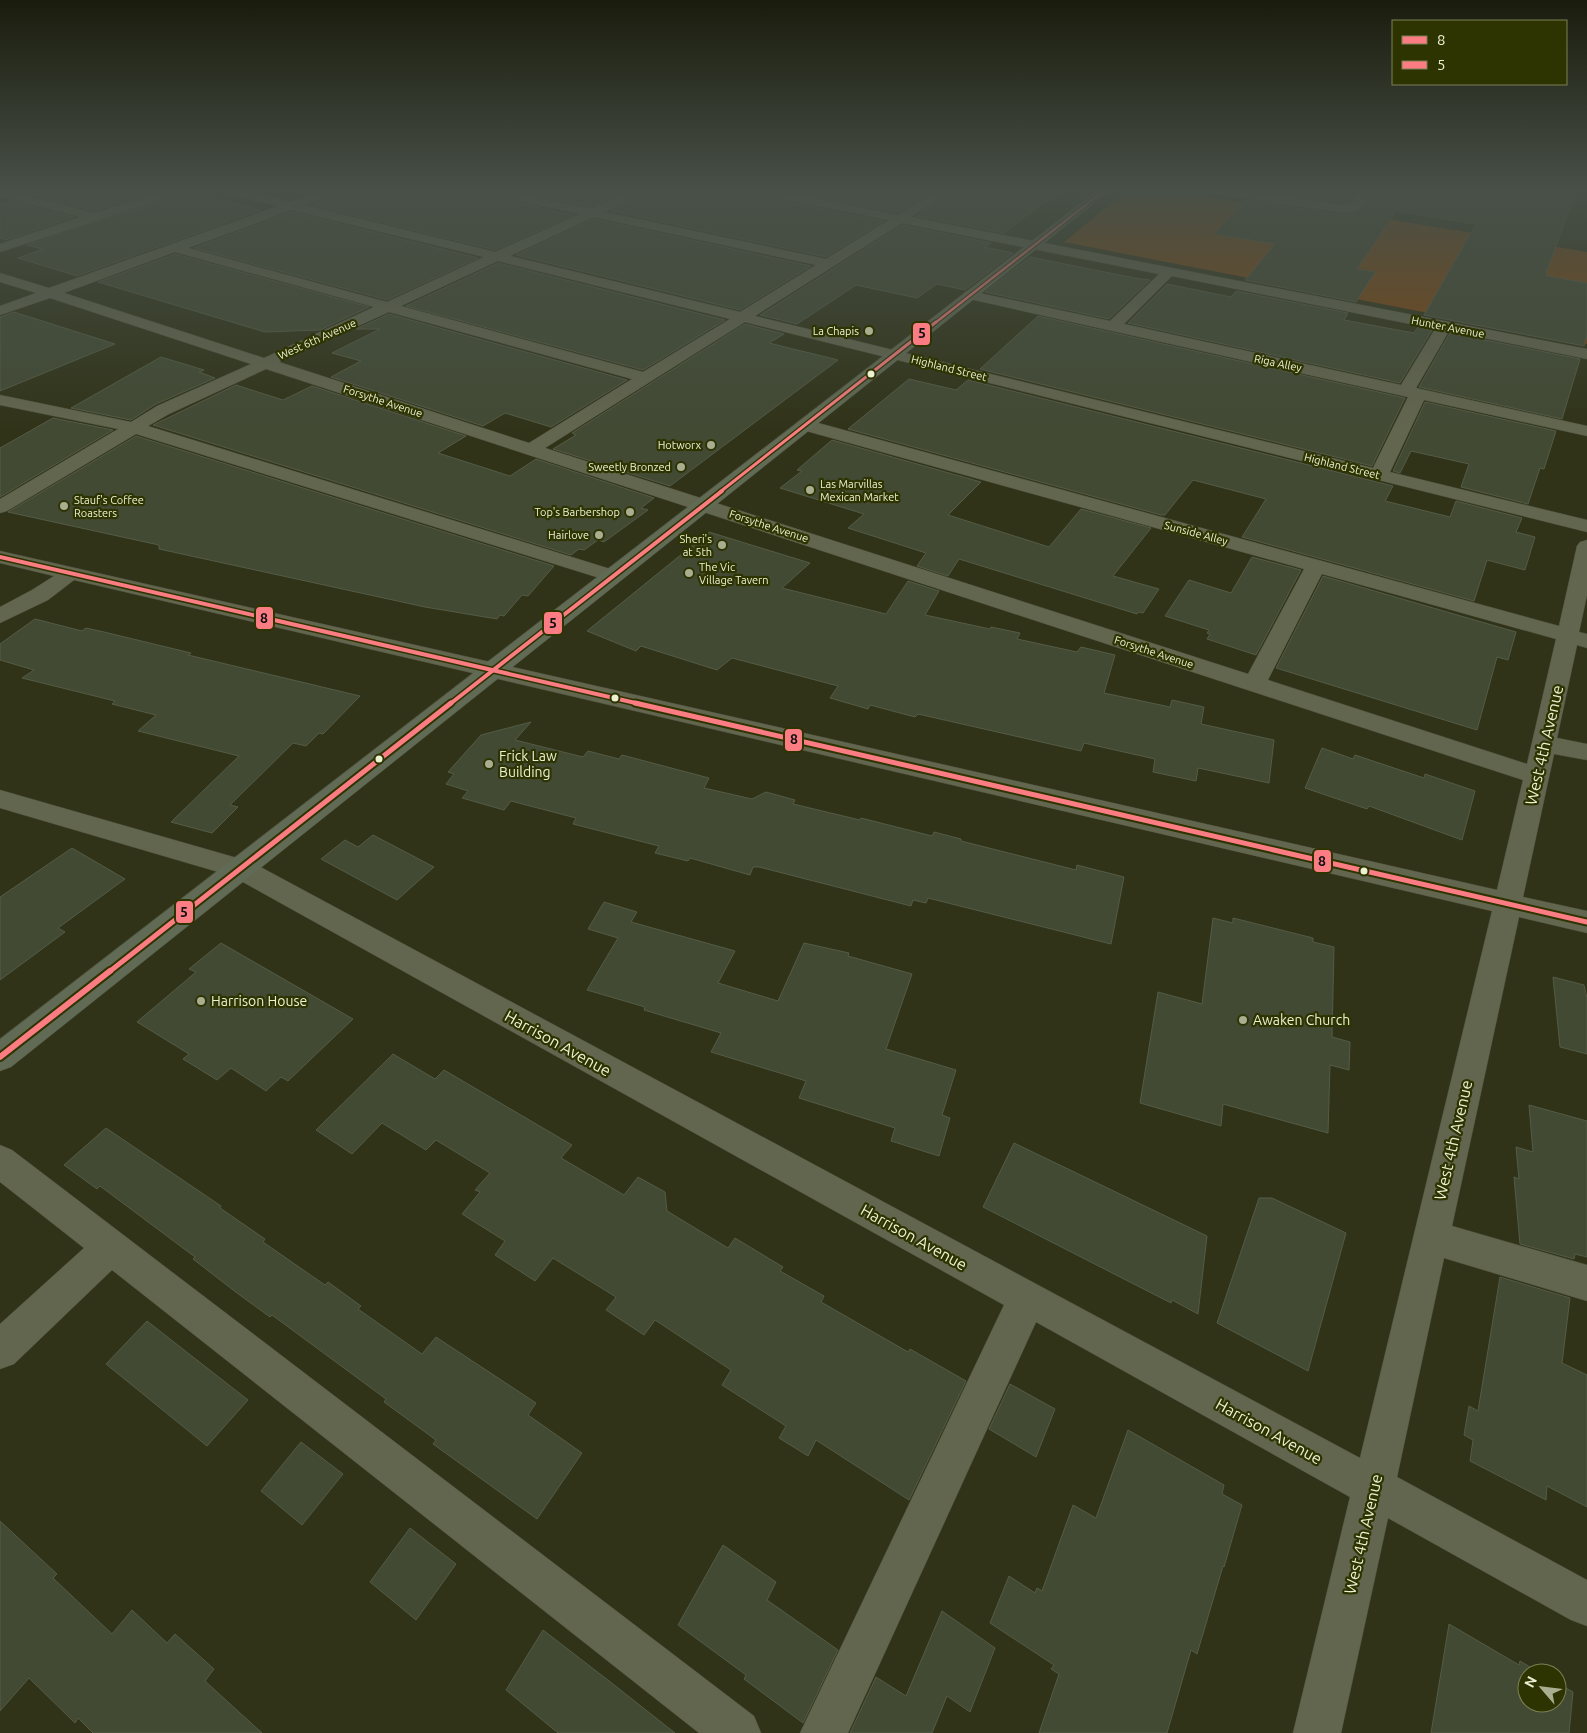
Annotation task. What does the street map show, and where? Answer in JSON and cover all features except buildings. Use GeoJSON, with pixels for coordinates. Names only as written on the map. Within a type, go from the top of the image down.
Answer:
{"type":"FeatureCollection","features":[{"type":"Feature","properties":{"kind":"main road"},"geometry":{"type":"LineString","coordinates":[[0,1057],[1003,270]]}},
{"type":"Feature","properties":{"kind":"street"},"geometry":{"type":"LineString","coordinates":[[0,311],[114,270]]}},
{"type":"Feature","properties":{"kind":"street"},"geometry":{"type":"LineString","coordinates":[[256,270],[646,378]]}},
{"type":"Feature","properties":{"kind":"street","name":"West 6th Avenue"},"geometry":{"type":"LineString","coordinates":[[0,507],[132,427],[164,410],[469,270]]}},
{"type":"Feature","properties":{"kind":"street","name":"Highland Street"},"geometry":{"type":"LineString","coordinates":[[549,270],[1587,526]]}},
{"type":"Feature","properties":{"kind":"street"},"geometry":{"type":"LineString","coordinates":[[531,449],[820,270]]}},
{"type":"Feature","properties":{"kind":"street","name":"Hunter Avenue"},"geometry":{"type":"LineString","coordinates":[[1158,270],[1587,354]]}},
{"type":"Feature","properties":{"kind":"street"},"geometry":{"type":"LineString","coordinates":[[1112,327],[1169,272]]}},
{"type":"Feature","properties":{"kind":"street","name":"Forsythe Avenue"},"geometry":{"type":"LineString","coordinates":[[0,277],[1537,776]]}},
{"type":"Feature","properties":{"kind":"street","name":"Riga Alley"},"geometry":{"type":"LineString","coordinates":[[970,296],[1587,431]]}},
{"type":"Feature","properties":{"kind":"street"},"geometry":{"type":"LineString","coordinates":[[1379,475],[1412,392],[1444,326]]}},
{"type":"Feature","properties":{"kind":"street"},"geometry":{"type":"LineString","coordinates":[[0,400],[132,427],[613,576]]}},
{"type":"Feature","properties":{"kind":"street","name":"Sunside Alley"},"geometry":{"type":"LineString","coordinates":[[805,425],[1577,638]]}},
{"type":"Feature","properties":{"kind":"street","name":"West 4th Avenue"},"geometry":{"type":"LineString","coordinates":[[1317,1733],[1544,744],[1577,638],[1587,546]]}},
{"type":"Feature","properties":{"kind":"street"},"geometry":{"type":"LineString","coordinates":[[0,557],[1587,922]]}},
{"type":"Feature","properties":{"kind":"street"},"geometry":{"type":"LineString","coordinates":[[1254,684],[1316,566]]}},
{"type":"Feature","properties":{"kind":"street"},"geometry":{"type":"LineString","coordinates":[[0,616],[40,595],[71,573]]}},
{"type":"Feature","properties":{"kind":"street"},"geometry":{"type":"LineString","coordinates":[[1544,744],[1587,752]]}},
{"type":"Feature","properties":{"kind":"street","name":"Harrison Avenue"},"geometry":{"type":"LineString","coordinates":[[0,800],[241,869],[1587,1604]]}},
{"type":"Feature","properties":{"kind":"street"},"geometry":{"type":"LineString","coordinates":[[0,1161],[737,1733]]}},
{"type":"Feature","properties":{"kind":"street"},"geometry":{"type":"LineString","coordinates":[[1431,1237],[1587,1283]]}},
{"type":"Feature","properties":{"kind":"street"},"geometry":{"type":"LineString","coordinates":[[0,1350],[110,1247]]}},
{"type":"Feature","properties":{"kind":"street"},"geometry":{"type":"LineString","coordinates":[[824,1733],[1027,1299]]}},
{"type":"Feature","properties":{"kind":"shaded area"},"geometry":{"type":"Polygon","coordinates":[[[1207,270],[1587,270],[1587,344],[1207,270]]]}},
{"type":"Feature","properties":{"kind":"transit line","name":"5"},"geometry":{"type":"LineString","coordinates":[[0,1057],[1003,270]]}},
{"type":"Feature","properties":{"kind":"transit line","name":"8"},"geometry":{"type":"LineString","coordinates":[[0,557],[1587,922]]}},
{"type":"Feature","properties":{"kind":"place","name":"La Chapis"},"geometry":{"type":"Point","coordinates":[869,331]}},
{"type":"Feature","properties":{"kind":"place","name":"Hotworx"},"geometry":{"type":"Point","coordinates":[711,445]}},
{"type":"Feature","properties":{"kind":"place","name":"Sweetly Bronzed"},"geometry":{"type":"Point","coordinates":[681,467]}},
{"type":"Feature","properties":{"kind":"place","name":"Las Marvillas Mexican Market"},"geometry":{"type":"Point","coordinates":[810,490]}},
{"type":"Feature","properties":{"kind":"place","name":"Stauf's Coffee Roasters"},"geometry":{"type":"Point","coordinates":[64,506]}},
{"type":"Feature","properties":{"kind":"place","name":"Top's Barbershop"},"geometry":{"type":"Point","coordinates":[630,512]}},
{"type":"Feature","properties":{"kind":"place","name":"Hairlove"},"geometry":{"type":"Point","coordinates":[599,535]}},
{"type":"Feature","properties":{"kind":"place","name":"Sheri's at 5th"},"geometry":{"type":"Point","coordinates":[722,545]}},
{"type":"Feature","properties":{"kind":"place","name":"The Vic Village Tavern"},"geometry":{"type":"Point","coordinates":[689,573]}},
{"type":"Feature","properties":{"kind":"place","name":"Frick Law Building"},"geometry":{"type":"Point","coordinates":[489,764]}},
{"type":"Feature","properties":{"kind":"place","name":"Harrison House"},"geometry":{"type":"Point","coordinates":[201,1001]}},
{"type":"Feature","properties":{"kind":"place","name":"Awaken Church"},"geometry":{"type":"Point","coordinates":[1243,1020]}}]}
